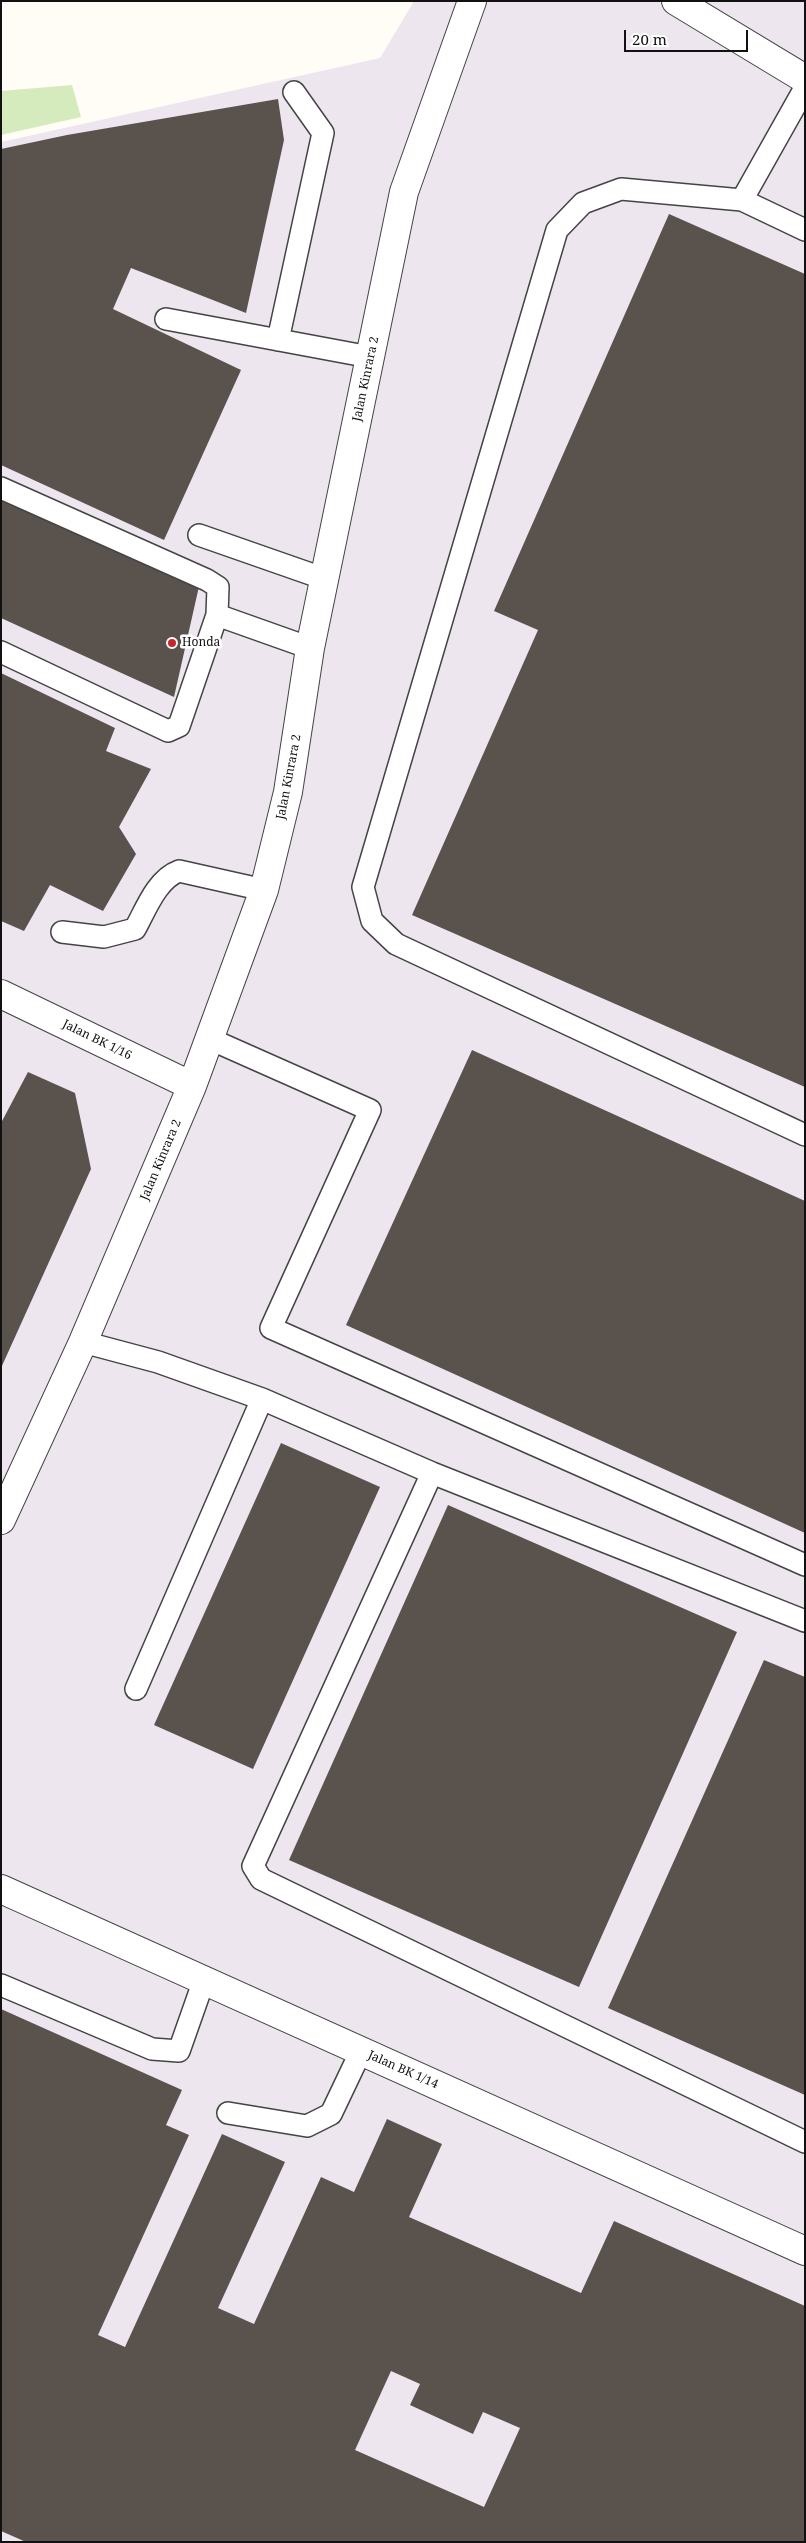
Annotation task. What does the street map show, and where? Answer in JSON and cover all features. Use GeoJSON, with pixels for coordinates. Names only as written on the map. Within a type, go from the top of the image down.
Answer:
{"type":"FeatureCollection","features":[{"type":"Feature","properties":{"kind":"street","name":"Jalan Kinrara 2"},"geometry":{"type":"LineString","coordinates":[[1,1520],[83,1342],[192,1086],[264,890],[288,792],[310,648],[404,192],[472,1]]}},
{"type":"Feature","properties":{"kind":"street"},"geometry":{"type":"LineString","coordinates":[[676,1],[805,79]]}},
{"type":"Feature","properties":{"kind":"street","name":"Jalan BK 1/16"},"geometry":{"type":"LineString","coordinates":[[1,994],[192,1086]]}},
{"type":"Feature","properties":{"kind":"street","name":"Jalan BK 1/14"},"geometry":{"type":"LineString","coordinates":[[1,1888],[805,2251]]}},
{"type":"Feature","properties":{"kind":"lane"},"geometry":{"type":"LineString","coordinates":[[742,200],[805,88]]}},
{"type":"Feature","properties":{"kind":"lane"},"geometry":{"type":"LineString","coordinates":[[278,340],[323,133],[294,92]]}},
{"type":"Feature","properties":{"kind":"lane"},"geometry":{"type":"LineString","coordinates":[[805,230],[742,200],[621,189],[583,203],[557,230],[363,887],[372,921],[396,944],[805,1134]]}},
{"type":"Feature","properties":{"kind":"lane"},"geometry":{"type":"LineString","coordinates":[[166,319],[370,357]]}},
{"type":"Feature","properties":{"kind":"lane"},"geometry":{"type":"LineString","coordinates":[[1,488],[207,580],[218,587],[217,615],[179,726],[174,730],[168,730],[1,652]]}},
{"type":"Feature","properties":{"kind":"lane"},"geometry":{"type":"LineString","coordinates":[[199,535],[325,579]]}},
{"type":"Feature","properties":{"kind":"lane"},"geometry":{"type":"LineString","coordinates":[[217,615],[310,648]]}},
{"type":"Feature","properties":{"kind":"lane"},"geometry":{"type":"LineString","coordinates":[[62,932],[104,937],[135,929],[157,890],[169,875],[179,871],[264,890]]}},
{"type":"Feature","properties":{"kind":"lane"},"geometry":{"type":"LineString","coordinates":[[210,1039],[370,1110],[272,1328],[805,1566]]}},
{"type":"Feature","properties":{"kind":"lane"},"geometry":{"type":"LineString","coordinates":[[83,1342],[158,1362],[262,1399],[432,1473],[805,1621]]}},
{"type":"Feature","properties":{"kind":"lane"},"geometry":{"type":"LineString","coordinates":[[136,1689],[262,1399]]}},
{"type":"Feature","properties":{"kind":"lane"},"geometry":{"type":"LineString","coordinates":[[432,1473],[253,1866],[261,1879],[805,2142]]}},
{"type":"Feature","properties":{"kind":"lane"},"geometry":{"type":"LineString","coordinates":[[1,1985],[152,2049],[179,2052],[204,1980]]}},
{"type":"Feature","properties":{"kind":"lane"},"geometry":{"type":"LineString","coordinates":[[228,2113],[308,2126],[331,2114],[361,2051]]}},
{"type":"Feature","properties":{"kind":"shaded area"},"geometry":{"type":"Polygon","coordinates":[[[414,1],[805,1],[805,2542],[1,2542],[1,142],[380,58],[414,1]]]}},
{"type":"Feature","properties":{"kind":"green space"},"geometry":{"type":"Polygon","coordinates":[[[72,85],[81,117],[1,135],[1,91],[72,85]]]}},
{"type":"Feature","properties":{"kind":"building"},"geometry":{"type":"Polygon","coordinates":[[[278,99],[284,140],[246,313],[131,268],[113,309],[241,370],[164,540],[1,465],[1,149],[67,135],[278,99]]]}},
{"type":"Feature","properties":{"kind":"building"},"geometry":{"type":"Polygon","coordinates":[[[669,214],[805,274],[805,1087],[412,915],[538,630],[494,611],[669,214]]]}},
{"type":"Feature","properties":{"kind":"building"},"geometry":{"type":"Polygon","coordinates":[[[1,498],[200,582],[174,697],[1,618],[1,498]]]}},
{"type":"Feature","properties":{"kind":"building"},"geometry":{"type":"Polygon","coordinates":[[[1,673],[115,728],[106,751],[151,769],[119,827],[136,854],[103,911],[50,885],[24,931],[1,921],[1,673]]]}},
{"type":"Feature","properties":{"kind":"building"},"geometry":{"type":"Polygon","coordinates":[[[472,1050],[805,1201],[805,1533],[346,1325],[472,1050]]]}},
{"type":"Feature","properties":{"kind":"building"},"geometry":{"type":"Polygon","coordinates":[[[28,1072],[75,1093],[91,1169],[1,1368],[1,1123],[28,1072]]]}},
{"type":"Feature","properties":{"kind":"building"},"geometry":{"type":"Polygon","coordinates":[[[281,1443],[380,1487],[253,1769],[154,1725],[281,1443]]]}},
{"type":"Feature","properties":{"kind":"building"},"geometry":{"type":"Polygon","coordinates":[[[448,1505],[737,1632],[579,1987],[289,1860],[448,1505]]]}},
{"type":"Feature","properties":{"kind":"building"},"geometry":{"type":"Polygon","coordinates":[[[764,1660],[805,1677],[805,2095],[608,2008],[764,1660]]]}},
{"type":"Feature","properties":{"kind":"building"},"geometry":{"type":"Polygon","coordinates":[[[1,2009],[182,2090],[166,2125],[189,2135],[98,2335],[125,2347],[222,2134],[285,2162],[218,2308],[254,2324],[321,2177],[354,2192],[387,2119],[442,2144],[409,2217],[581,2293],[614,2221],[805,2306],[805,2542],[26,2542],[1,2531],[1,2009]],[[391,2371],[355,2450],[484,2507],[520,2428],[483,2412],[473,2434],[410,2405],[420,2384],[391,2371]]]}},
{"type":"Feature","properties":{"kind":"place","name":"Honda"},"geometry":{"type":"Point","coordinates":[172,643]}}]}
